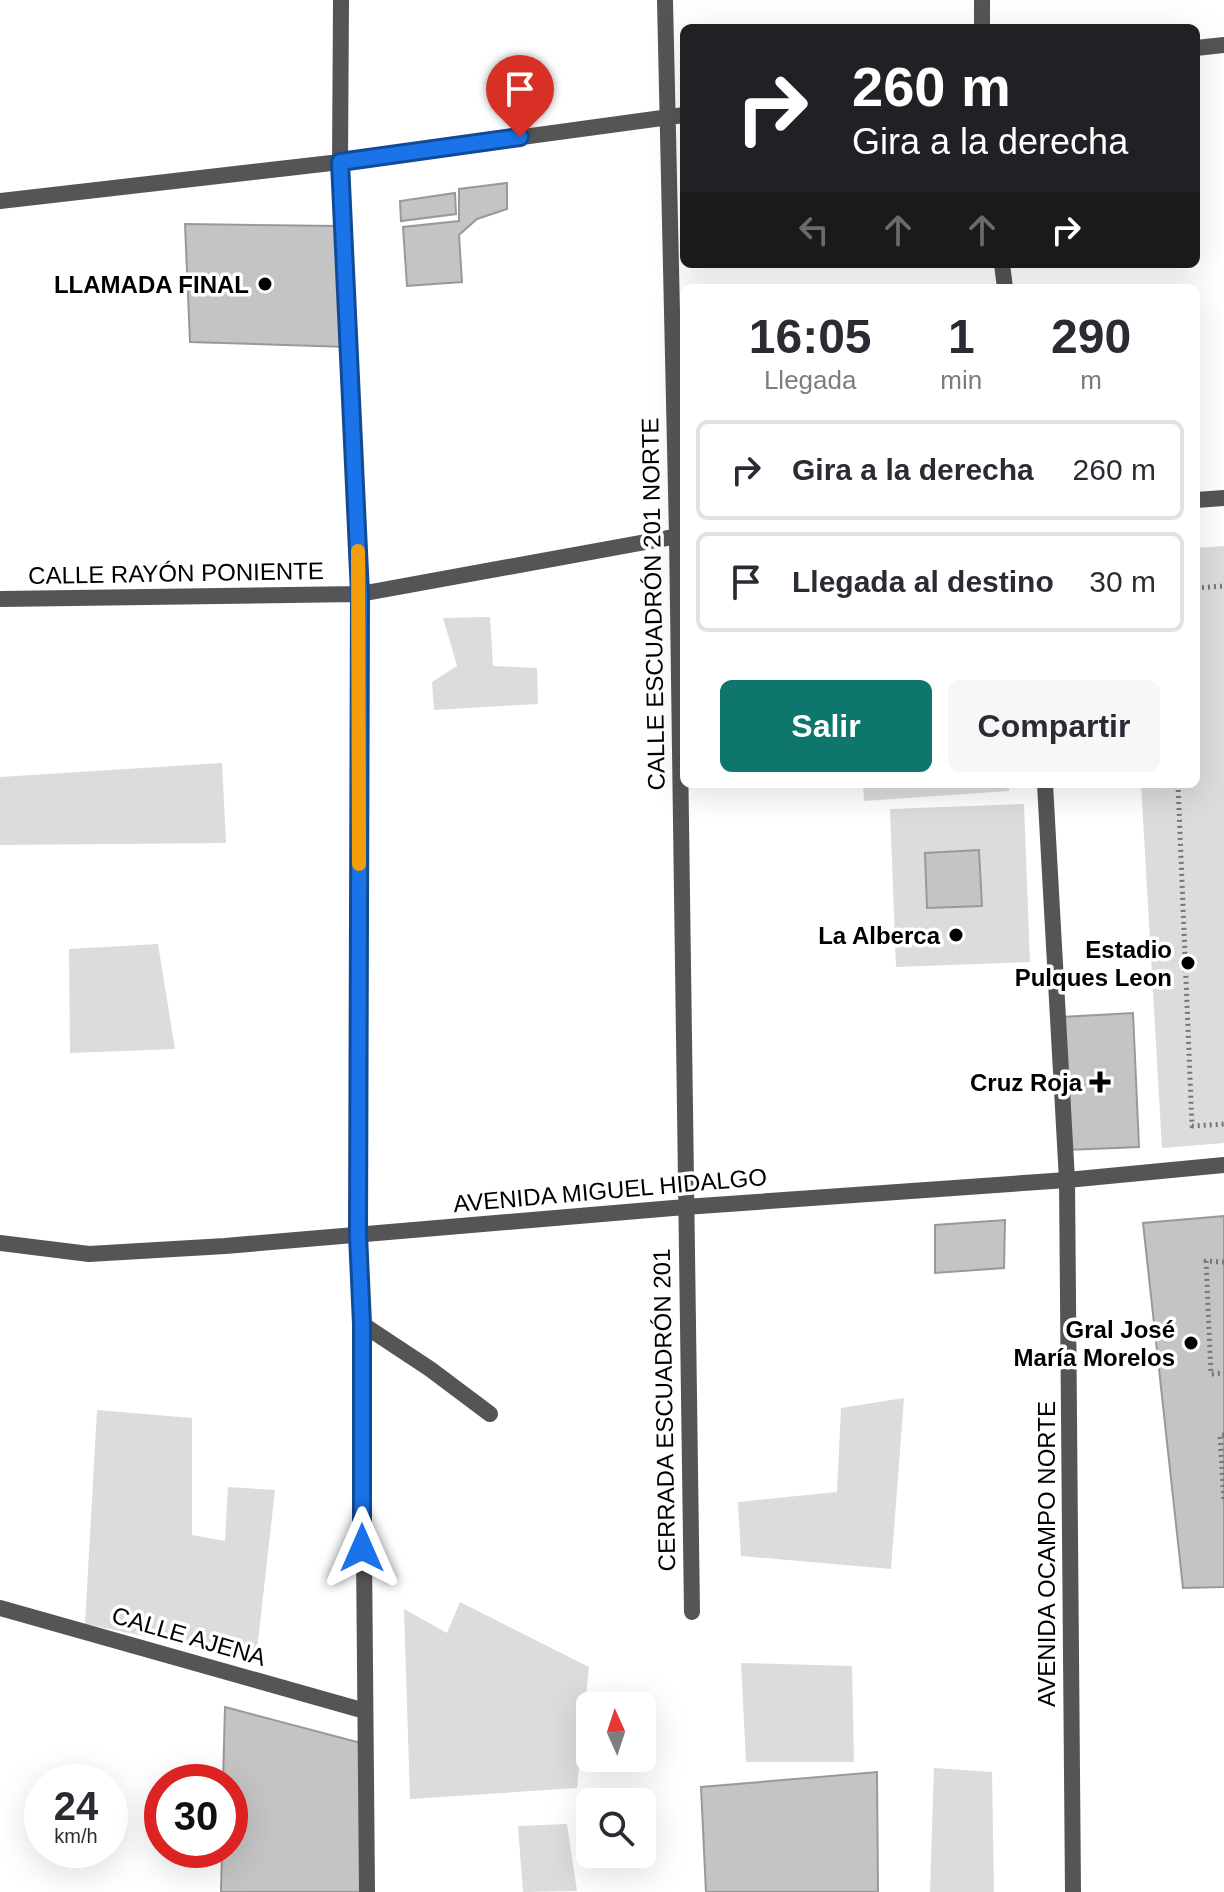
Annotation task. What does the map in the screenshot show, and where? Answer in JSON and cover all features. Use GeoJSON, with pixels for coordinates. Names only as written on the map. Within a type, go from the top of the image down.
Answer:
{"type":"FeatureCollection","features":[{"type":"Feature","properties":{"kind":"street"},"geometry":{"type":"LineString","coordinates":[[341,0],[340,162],[360,594],[358,1235],[362,1324],[367,1892]]}},
{"type":"Feature","properties":{"kind":"street","name":"CALLE ESCUADRÓN 201 NORTE"},"geometry":{"type":"LineString","coordinates":[[665,0],[676,116],[680,535]]}},
{"type":"Feature","properties":{"kind":"street"},"geometry":{"type":"LineString","coordinates":[[982,0],[982,24]]}},
{"type":"Feature","properties":{"kind":"street"},"geometry":{"type":"LineString","coordinates":[[1200,48],[1224,45]]}},
{"type":"Feature","properties":{"kind":"street"},"geometry":{"type":"LineString","coordinates":[[0,201],[340,162],[676,116]]}},
{"type":"Feature","properties":{"kind":"street"},"geometry":{"type":"LineString","coordinates":[[1200,500],[1224,498]]}},
{"type":"Feature","properties":{"kind":"street","name":"CALLE RAYÓN PONIENTE"},"geometry":{"type":"LineString","coordinates":[[0,599],[360,594],[680,535]]}},
{"type":"Feature","properties":{"kind":"street","name":"CALLE ESCUADRÓN 201 NORTE"},"geometry":{"type":"LineString","coordinates":[[682,788],[685,1207]]}},
{"type":"Feature","properties":{"kind":"street","name":"AVENIDA OCAMPO NORTE"},"geometry":{"type":"LineString","coordinates":[[1045,788],[1067,1180],[1073,1892]]}},
{"type":"Feature","properties":{"kind":"street","name":"AVENIDA MIGUEL HIDALGO"},"geometry":{"type":"LineString","coordinates":[[0,1243],[89,1254],[1067,1180],[1224,1165]]}},
{"type":"Feature","properties":{"kind":"street","name":"CERRADA ESCUADRÓN 201"},"geometry":{"type":"LineString","coordinates":[[685,1207],[692,1612]]}},
{"type":"Feature","properties":{"kind":"street"},"geometry":{"type":"LineString","coordinates":[[362,1324],[490,1414]]}},
{"type":"Feature","properties":{"kind":"street","name":"CALLE AJENA"},"geometry":{"type":"LineString","coordinates":[[0,1608],[365,1711]]}},
{"type":"Feature","properties":{"kind":"path"},"geometry":{"type":"LineString","coordinates":[[1200,588],[1224,586]]}},
{"type":"Feature","properties":{"kind":"path"},"geometry":{"type":"LineString","coordinates":[[1178,788],[1192,1126],[1224,1124]]}},
{"type":"Feature","properties":{"kind":"path"},"geometry":{"type":"LineString","coordinates":[[1224,1262],[1206,1261],[1211,1374],[1224,1373]]}},
{"type":"Feature","properties":{"kind":"path"},"geometry":{"type":"LineString","coordinates":[[1224,1435],[1220,1435],[1224,1502]]}},
{"type":"Feature","properties":{"kind":"shaded area","name":"Estadio Pulques Leon"},"geometry":{"type":"Polygon","coordinates":[[[1224,546],[1224,1143],[1162,1148],[1141,788],[1200,788],[1200,548],[1224,546]]]}},
{"type":"Feature","properties":{"kind":"shaded area"},"geometry":{"type":"Polygon","coordinates":[[[490,617],[493,666],[537,668],[538,704],[434,710],[432,682],[457,666],[443,618],[490,617]]]}},
{"type":"Feature","properties":{"kind":"shaded area"},"geometry":{"type":"Polygon","coordinates":[[[222,763],[226,843],[0,845],[0,777],[222,763]]]}},
{"type":"Feature","properties":{"kind":"shaded area"},"geometry":{"type":"Polygon","coordinates":[[[863,788],[1009,788],[1009,791],[864,801],[863,788]]]}},
{"type":"Feature","properties":{"kind":"shaded area","name":"La Alberca"},"geometry":{"type":"Polygon","coordinates":[[[1024,804],[1030,962],[896,967],[890,809],[1024,804]]]}},
{"type":"Feature","properties":{"kind":"shaded area"},"geometry":{"type":"Polygon","coordinates":[[[158,944],[175,1049],[70,1053],[69,949],[158,944]]]}},
{"type":"Feature","properties":{"kind":"shaded area"},"geometry":{"type":"Polygon","coordinates":[[[904,1398],[891,1569],[741,1556],[738,1502],[837,1492],[841,1408],[904,1398]]]}},
{"type":"Feature","properties":{"kind":"shaded area"},"geometry":{"type":"Polygon","coordinates":[[[97,1410],[192,1418],[192,1535],[225,1541],[228,1487],[275,1490],[256,1659],[85,1624],[97,1410]]]}},
{"type":"Feature","properties":{"kind":"shaded area"},"geometry":{"type":"Polygon","coordinates":[[[460,1602],[589,1667],[587,1692],[576,1692],[577,1788],[410,1799],[404,1609],[447,1633],[460,1602]]]}},
{"type":"Feature","properties":{"kind":"shaded area"},"geometry":{"type":"Polygon","coordinates":[[[741,1663],[852,1666],[854,1762],[746,1762],[741,1663]]]}},
{"type":"Feature","properties":{"kind":"shaded area"},"geometry":{"type":"Polygon","coordinates":[[[934,1768],[992,1772],[994,1892],[930,1892],[934,1768]]]}},
{"type":"Feature","properties":{"kind":"shaded area"},"geometry":{"type":"Polygon","coordinates":[[[567,1824],[577,1891],[523,1892],[518,1826],[567,1824]]]}},
{"type":"Feature","properties":{"kind":"building"},"geometry":{"type":"Polygon","coordinates":[[[507,183],[507,209],[477,219],[459,235],[462,282],[407,286],[403,227],[459,221],[459,189],[507,183]]]}},
{"type":"Feature","properties":{"kind":"building"},"geometry":{"type":"Polygon","coordinates":[[[455,193],[456,214],[401,221],[400,201],[455,193]]]}},
{"type":"Feature","properties":{"kind":"building","name":"LLAMADA FINAL"},"geometry":{"type":"Polygon","coordinates":[[[185,224],[340,226],[347,347],[190,342],[185,224]]]}},
{"type":"Feature","properties":{"kind":"building","name":"La Alberca"},"geometry":{"type":"Polygon","coordinates":[[[979,850],[982,906],[927,908],[925,853],[979,850]]]}},
{"type":"Feature","properties":{"kind":"building","name":"Cruz Roja"},"geometry":{"type":"Polygon","coordinates":[[[1133,1013],[1139,1147],[1067,1150],[1061,1017],[1133,1013]]]}},
{"type":"Feature","properties":{"kind":"building","name":"Gral José María Morelos"},"geometry":{"type":"Polygon","coordinates":[[[1224,1216],[1224,1587],[1183,1588],[1143,1223],[1224,1216]]]}},
{"type":"Feature","properties":{"kind":"building"},"geometry":{"type":"Polygon","coordinates":[[[1005,1220],[1004,1268],[935,1273],[935,1225],[1005,1220]]]}},
{"type":"Feature","properties":{"kind":"building"},"geometry":{"type":"Polygon","coordinates":[[[225,1707],[361,1743],[361,1892],[221,1892],[222,1868],[248,1868],[248,1764],[223,1764],[225,1707]]]}},
{"type":"Feature","properties":{"kind":"building"},"geometry":{"type":"Polygon","coordinates":[[[877,1772],[878,1892],[706,1892],[701,1787],[877,1772]]]}},
{"type":"Feature","properties":{"kind":"slow traffic"},"geometry":{"type":"LineString","coordinates":[[358,551],[359,864]]}},
{"type":"Feature","properties":{"kind":"place","name":"LLAMADA FINAL"},"geometry":{"type":"Point","coordinates":[265,284]}},
{"type":"Feature","properties":{"kind":"place","name":"La Alberca"},"geometry":{"type":"Point","coordinates":[956,935]}},
{"type":"Feature","properties":{"kind":"place","name":"Estadio Pulques Leon"},"geometry":{"type":"Point","coordinates":[1188,963]}},
{"type":"Feature","properties":{"kind":"place","name":"Cruz Roja"},"geometry":{"type":"Point","coordinates":[1100,1082]}},
{"type":"Feature","properties":{"kind":"place","name":"Gral José María Morelos"},"geometry":{"type":"Point","coordinates":[1191,1343]}},
{"type":"Feature","properties":{"kind":"route"},"geometry":{"type":"LineString","coordinates":[[362,1548],[362,1324],[358,1235],[360,594],[340,162],[520,137]]}}]}
